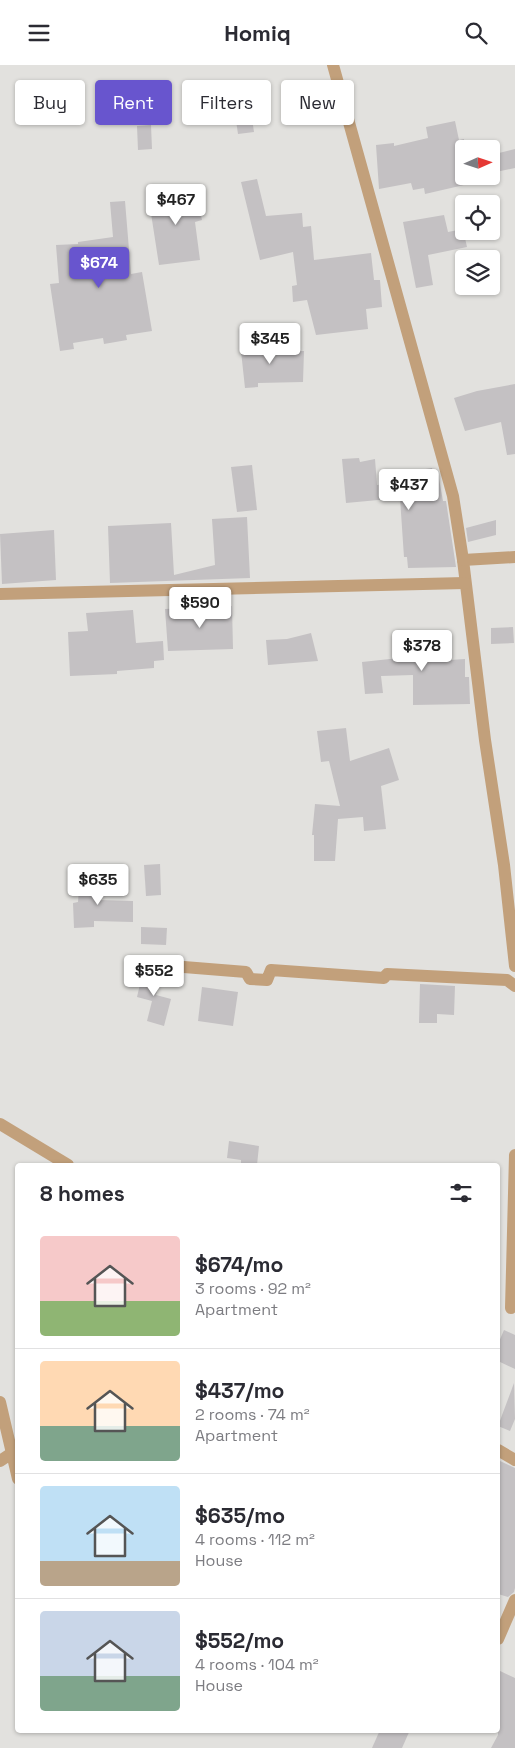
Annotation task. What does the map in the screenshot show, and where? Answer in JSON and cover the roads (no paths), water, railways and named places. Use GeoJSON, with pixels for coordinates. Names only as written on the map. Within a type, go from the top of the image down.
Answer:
{"type":"FeatureCollection","features":[{"type":"Feature","properties":{"kind":"street"},"geometry":{"type":"LineString","coordinates":[[333,65],[434,424],[452,496],[463,560],[485,740],[504,865],[515,966]]}},
{"type":"Feature","properties":{"kind":"street"},"geometry":{"type":"LineString","coordinates":[[463,560],[515,557]]}},
{"type":"Feature","properties":{"kind":"street"},"geometry":{"type":"LineString","coordinates":[[0,594],[465,583]]}},
{"type":"Feature","properties":{"kind":"street"},"geometry":{"type":"LineString","coordinates":[[160,965],[246,972],[250,979],[267,980],[271,970],[384,978],[387,974],[507,980],[515,986]]}},
{"type":"Feature","properties":{"kind":"street"},"geometry":{"type":"LineString","coordinates":[[0,1124],[65,1163]]}},
{"type":"Feature","properties":{"kind":"street"},"geometry":{"type":"LineString","coordinates":[[500,1305],[513,1309],[515,1155]]}},
{"type":"Feature","properties":{"kind":"street"},"geometry":{"type":"LineString","coordinates":[[0,1402],[15,1466]]}},
{"type":"Feature","properties":{"kind":"street"},"geometry":{"type":"LineString","coordinates":[[500,1452],[515,1460]]}},
{"type":"Feature","properties":{"kind":"street"},"geometry":{"type":"LineString","coordinates":[[0,1461],[12,1453]]}},
{"type":"Feature","properties":{"kind":"street"},"geometry":{"type":"LineString","coordinates":[[500,1634],[515,1600]]}}]}
